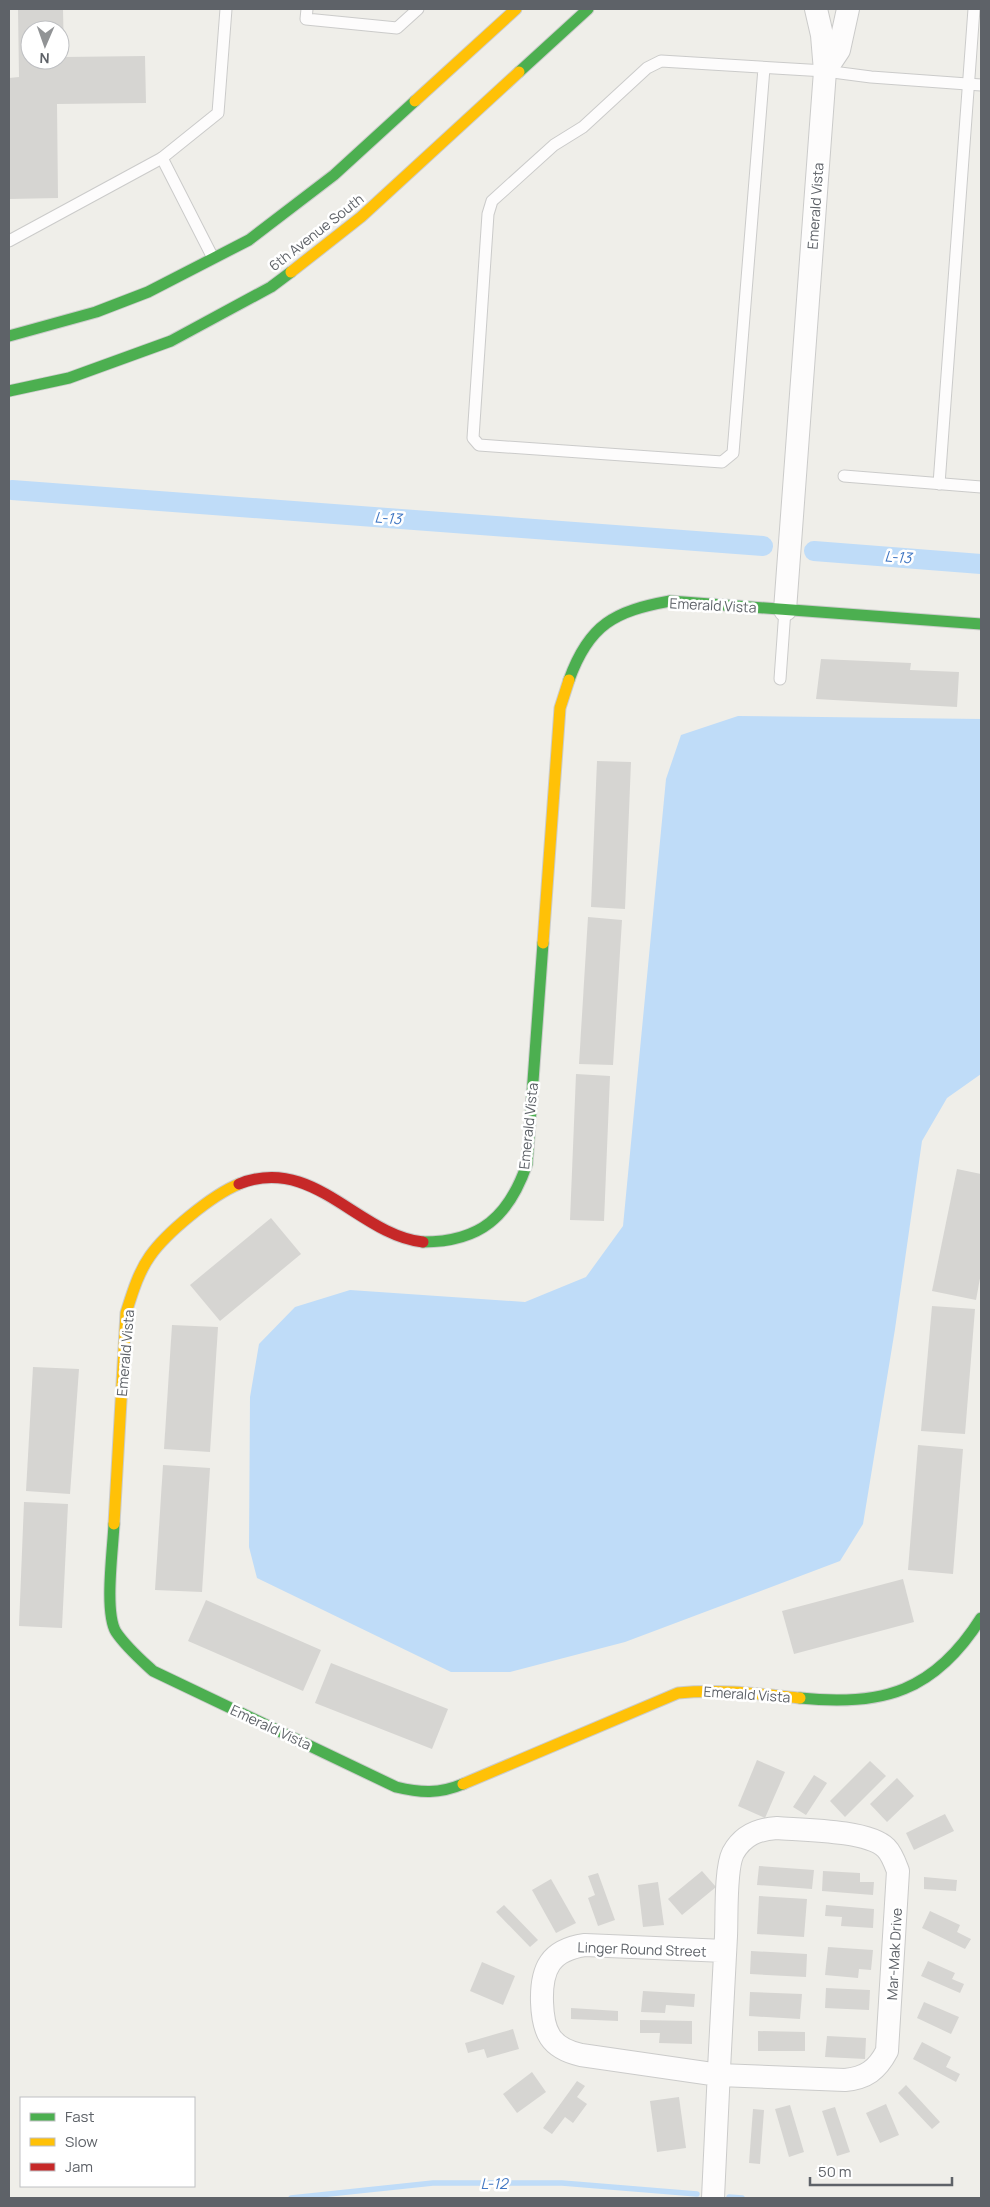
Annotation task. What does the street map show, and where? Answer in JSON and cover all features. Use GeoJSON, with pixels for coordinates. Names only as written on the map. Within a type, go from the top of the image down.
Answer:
{"type":"FeatureCollection","features":[{"type":"Feature","properties":{"kind":"street"},"geometry":{"type":"LineString","coordinates":[[9,336],[96,312],[148,292],[249,240],[334,175],[516,9]]}},
{"type":"Feature","properties":{"kind":"street","name":"6th Avenue South"},"geometry":{"type":"LineString","coordinates":[[9,391],[69,378],[171,341],[271,286],[361,217],[588,9]]}},
{"type":"Feature","properties":{"kind":"street","name":"Emerald Vista"},"geometry":{"type":"LineString","coordinates":[[784,610],[826,71],[822,35],[816,9]]}},
{"type":"Feature","properties":{"kind":"street","name":"Emerald Vista"},"geometry":{"type":"LineString","coordinates":[[826,71],[839,50],[848,9]]}},
{"type":"Feature","properties":{"kind":"street","name":"Emerald Vista"},"geometry":{"type":"LineString","coordinates":[[981,624],[670,601],[638,607],[614,618],[590,637],[571,671],[560,708],[527,1164],[517,1196],[496,1220],[462,1239],[430,1244],[401,1238],[310,1185],[280,1178],[251,1178],[228,1188],[204,1204],[150,1255],[137,1278],[126,1313],[110,1605],[115,1630],[133,1653],[153,1671],[396,1787],[421,1793],[451,1789],[678,1693],[717,1689],[819,1700],[862,1700],[902,1692],[937,1672],[961,1647],[981,1618]]}},
{"type":"Feature","properties":{"kind":"street","name":"Mar-Mak Drive"},"geometry":{"type":"LineString","coordinates":[[719,2075],[858,2079],[871,2073],[881,2063],[887,2051],[894,1960],[898,1871],[894,1858],[885,1847],[874,1839],[860,1836],[777,1828],[763,1828],[750,1834],[740,1843],[732,1855],[729,1869],[725,1952]]}},
{"type":"Feature","properties":{"kind":"street","name":"Linger Round Street"},"geometry":{"type":"LineString","coordinates":[[719,2075],[568,2052],[556,2045],[547,2034],[542,2021],[541,1988],[543,1975],[549,1963],[559,1953],[571,1947],[585,1945],[725,1952]]}},
{"type":"Feature","properties":{"kind":"street"},"geometry":{"type":"LineString","coordinates":[[713,2198],[725,1952]]}},
{"type":"Feature","properties":{"kind":"lane"},"geometry":{"type":"LineString","coordinates":[[9,241],[162,158],[218,113],[226,9]]}},
{"type":"Feature","properties":{"kind":"lane"},"geometry":{"type":"LineString","coordinates":[[306,9],[306,19],[397,28],[418,9]]}},
{"type":"Feature","properties":{"kind":"lane"},"geometry":{"type":"LineString","coordinates":[[939,484],[974,9]]}},
{"type":"Feature","properties":{"kind":"lane"},"geometry":{"type":"LineString","coordinates":[[764,68],[733,453],[722,462],[480,445],[473,438],[488,214],[492,201],[554,145],[584,127],[647,68],[661,61],[826,71],[871,77],[981,85]]}},
{"type":"Feature","properties":{"kind":"lane"},"geometry":{"type":"LineString","coordinates":[[162,158],[213,260]]}},
{"type":"Feature","properties":{"kind":"lane"},"geometry":{"type":"LineString","coordinates":[[844,476],[981,487]]}},
{"type":"Feature","properties":{"kind":"lane"},"geometry":{"type":"LineString","coordinates":[[780,679],[784,610]]}},
{"type":"Feature","properties":{"kind":"water"},"geometry":{"type":"Polygon","coordinates":[[[738,716],[981,719],[981,1074],[947,1098],[922,1141],[895,1329],[863,1524],[840,1561],[625,1642],[510,1672],[451,1672],[257,1578],[249,1547],[250,1397],[259,1344],[295,1307],[350,1290],[525,1302],[586,1277],[623,1226],[666,779],[681,735],[738,716]]]}},
{"type":"Feature","properties":{"kind":"building"},"geometry":{"type":"Polygon","coordinates":[[[18,9],[63,9],[63,20],[20,20],[20,70],[70,70],[70,57],[145,56],[146,103],[57,104],[58,198],[9,199],[9,78],[19,77],[18,9]]]}},
{"type":"Feature","properties":{"kind":"building"},"geometry":{"type":"Polygon","coordinates":[[[821,659],[911,663],[910,670],[959,672],[957,707],[816,699],[821,659]]]}},
{"type":"Feature","properties":{"kind":"building"},"geometry":{"type":"Polygon","coordinates":[[[597,761],[631,762],[625,909],[591,907],[597,761]]]}},
{"type":"Feature","properties":{"kind":"building"},"geometry":{"type":"Polygon","coordinates":[[[588,917],[622,920],[613,1065],[579,1064],[588,917]]]}},
{"type":"Feature","properties":{"kind":"building"},"geometry":{"type":"Polygon","coordinates":[[[576,1074],[610,1076],[604,1221],[570,1220],[576,1074]]]}},
{"type":"Feature","properties":{"kind":"building"},"geometry":{"type":"Polygon","coordinates":[[[957,1169],[981,1174],[981,1273],[976,1300],[932,1291],[957,1169]]]}},
{"type":"Feature","properties":{"kind":"building"},"geometry":{"type":"Polygon","coordinates":[[[271,1218],[301,1254],[220,1321],[190,1285],[271,1218]]]}},
{"type":"Feature","properties":{"kind":"building"},"geometry":{"type":"Polygon","coordinates":[[[932,1306],[975,1309],[965,1434],[921,1431],[932,1306]]]}},
{"type":"Feature","properties":{"kind":"building"},"geometry":{"type":"Polygon","coordinates":[[[172,1325],[218,1327],[210,1452],[164,1449],[172,1325]]]}},
{"type":"Feature","properties":{"kind":"building"},"geometry":{"type":"Polygon","coordinates":[[[33,1367],[79,1369],[70,1494],[26,1491],[33,1367]]]}},
{"type":"Feature","properties":{"kind":"building"},"geometry":{"type":"Polygon","coordinates":[[[918,1445],[963,1449],[953,1574],[908,1570],[918,1445]]]}},
{"type":"Feature","properties":{"kind":"building"},"geometry":{"type":"Polygon","coordinates":[[[163,1465],[210,1468],[202,1592],[155,1590],[163,1465]]]}},
{"type":"Feature","properties":{"kind":"building"},"geometry":{"type":"Polygon","coordinates":[[[24,1502],[68,1504],[62,1628],[19,1626],[24,1502]]]}},
{"type":"Feature","properties":{"kind":"building"},"geometry":{"type":"Polygon","coordinates":[[[903,1579],[914,1622],[794,1654],[782,1611],[903,1579]]]}},
{"type":"Feature","properties":{"kind":"building"},"geometry":{"type":"Polygon","coordinates":[[[206,1600],[321,1650],[303,1691],[188,1641],[206,1600]]]}},
{"type":"Feature","properties":{"kind":"building"},"geometry":{"type":"Polygon","coordinates":[[[331,1663],[448,1709],[432,1749],[315,1703],[331,1663]]]}},
{"type":"Feature","properties":{"kind":"building"},"geometry":{"type":"Polygon","coordinates":[[[757,1760],[785,1772],[765,1818],[738,1806],[757,1760]]]}},
{"type":"Feature","properties":{"kind":"building"},"geometry":{"type":"Polygon","coordinates":[[[870,1761],[886,1776],[845,1817],[830,1801],[870,1761]]]}},
{"type":"Feature","properties":{"kind":"building"},"geometry":{"type":"Polygon","coordinates":[[[814,1775],[827,1783],[806,1815],[793,1807],[814,1775]]]}},
{"type":"Feature","properties":{"kind":"building"},"geometry":{"type":"Polygon","coordinates":[[[897,1778],[914,1796],[887,1822],[870,1804],[897,1778]]]}},
{"type":"Feature","properties":{"kind":"building"},"geometry":{"type":"Polygon","coordinates":[[[945,1814],[954,1831],[914,1850],[906,1833],[945,1814]]]}},
{"type":"Feature","properties":{"kind":"building"},"geometry":{"type":"Polygon","coordinates":[[[759,1866],[814,1870],[812,1889],[757,1885],[759,1866]]]}},
{"type":"Feature","properties":{"kind":"building"},"geometry":{"type":"Polygon","coordinates":[[[702,1871],[716,1887],[682,1915],[668,1899],[702,1871]]]}},
{"type":"Feature","properties":{"kind":"building"},"geometry":{"type":"Polygon","coordinates":[[[823,1871],[860,1873],[860,1882],[874,1882],[873,1895],[822,1891],[823,1871]]]}},
{"type":"Feature","properties":{"kind":"building"},"geometry":{"type":"Polygon","coordinates":[[[598,1873],[615,1920],[598,1926],[588,1898],[595,1895],[588,1876],[598,1873]]]}},
{"type":"Feature","properties":{"kind":"building"},"geometry":{"type":"Polygon","coordinates":[[[924,1877],[957,1880],[956,1891],[924,1889],[924,1877]]]}},
{"type":"Feature","properties":{"kind":"building"},"geometry":{"type":"Polygon","coordinates":[[[551,1879],[576,1923],[556,1933],[532,1890],[551,1879]]]}},
{"type":"Feature","properties":{"kind":"building"},"geometry":{"type":"Polygon","coordinates":[[[658,1882],[664,1925],[643,1927],[638,1885],[658,1882]]]}},
{"type":"Feature","properties":{"kind":"building"},"geometry":{"type":"Polygon","coordinates":[[[759,1896],[807,1899],[804,1937],[757,1934],[759,1896]]]}},
{"type":"Feature","properties":{"kind":"building"},"geometry":{"type":"Polygon","coordinates":[[[504,1905],[538,1940],[530,1947],[496,1912],[504,1905]]]}},
{"type":"Feature","properties":{"kind":"building"},"geometry":{"type":"Polygon","coordinates":[[[826,1905],[874,1909],[873,1928],[841,1926],[842,1917],[825,1916],[826,1905]]]}},
{"type":"Feature","properties":{"kind":"building"},"geometry":{"type":"Polygon","coordinates":[[[930,1911],[960,1925],[957,1932],[971,1939],[965,1949],[922,1928],[930,1911]]]}},
{"type":"Feature","properties":{"kind":"building"},"geometry":{"type":"Polygon","coordinates":[[[828,1947],[873,1950],[871,1970],[859,1969],[858,1978],[825,1975],[828,1947]]]}},
{"type":"Feature","properties":{"kind":"building"},"geometry":{"type":"Polygon","coordinates":[[[751,1951],[807,1954],[806,1977],[750,1974],[751,1951]]]}},
{"type":"Feature","properties":{"kind":"building"},"geometry":{"type":"Polygon","coordinates":[[[928,1961],[955,1973],[952,1979],[964,1984],[960,1993],[921,1976],[928,1961]]]}},
{"type":"Feature","properties":{"kind":"building"},"geometry":{"type":"Polygon","coordinates":[[[482,1962],[515,1976],[503,2005],[470,1991],[482,1962]]]}},
{"type":"Feature","properties":{"kind":"building"},"geometry":{"type":"Polygon","coordinates":[[[826,1988],[870,1990],[869,2010],[825,2008],[826,1988]]]}},
{"type":"Feature","properties":{"kind":"building"},"geometry":{"type":"Polygon","coordinates":[[[643,1991],[695,1994],[694,2007],[666,2005],[665,2013],[641,2012],[643,1991]]]}},
{"type":"Feature","properties":{"kind":"building"},"geometry":{"type":"Polygon","coordinates":[[[750,1992],[802,1994],[800,2019],[749,2016],[750,1992]]]}},
{"type":"Feature","properties":{"kind":"building"},"geometry":{"type":"Polygon","coordinates":[[[924,2002],[959,2017],[951,2034],[917,2018],[924,2002]]]}},
{"type":"Feature","properties":{"kind":"building"},"geometry":{"type":"Polygon","coordinates":[[[571,2008],[618,2011],[618,2021],[571,2019],[571,2008]]]}},
{"type":"Feature","properties":{"kind":"building"},"geometry":{"type":"Polygon","coordinates":[[[640,2020],[692,2021],[692,2044],[659,2043],[660,2033],[640,2033],[640,2020]]]}},
{"type":"Feature","properties":{"kind":"building"},"geometry":{"type":"Polygon","coordinates":[[[513,2029],[519,2049],[487,2058],[484,2049],[468,2053],[465,2043],[513,2029]]]}},
{"type":"Feature","properties":{"kind":"building"},"geometry":{"type":"Polygon","coordinates":[[[758,2031],[805,2032],[805,2051],[758,2051],[758,2031]]]}},
{"type":"Feature","properties":{"kind":"building"},"geometry":{"type":"Polygon","coordinates":[[[827,2036],[866,2038],[865,2059],[825,2057],[827,2036]]]}},
{"type":"Feature","properties":{"kind":"building"},"geometry":{"type":"Polygon","coordinates":[[[922,2042],[951,2057],[946,2067],[960,2074],[956,2082],[913,2059],[922,2042]]]}},
{"type":"Feature","properties":{"kind":"building"},"geometry":{"type":"Polygon","coordinates":[[[532,2072],[546,2092],[517,2113],[503,2094],[532,2072]]]}},
{"type":"Feature","properties":{"kind":"building"},"geometry":{"type":"Polygon","coordinates":[[[577,2081],[585,2086],[577,2097],[587,2104],[573,2123],[565,2117],[552,2134],[543,2128],[577,2081]]]}},
{"type":"Feature","properties":{"kind":"building"},"geometry":{"type":"Polygon","coordinates":[[[906,2085],[940,2122],[932,2129],[898,2093],[906,2085]]]}},
{"type":"Feature","properties":{"kind":"building"},"geometry":{"type":"Polygon","coordinates":[[[679,2097],[686,2148],[657,2152],[650,2101],[679,2097]]]}},
{"type":"Feature","properties":{"kind":"building"},"geometry":{"type":"Polygon","coordinates":[[[886,2104],[899,2135],[880,2143],[866,2113],[886,2104]]]}},
{"type":"Feature","properties":{"kind":"building"},"geometry":{"type":"Polygon","coordinates":[[[790,2105],[804,2152],[789,2157],[775,2109],[790,2105]]]}},
{"type":"Feature","properties":{"kind":"building"},"geometry":{"type":"Polygon","coordinates":[[[835,2107],[850,2152],[837,2156],[822,2111],[835,2107]]]}},
{"type":"Feature","properties":{"kind":"building"},"geometry":{"type":"Polygon","coordinates":[[[753,2109],[764,2110],[760,2164],[749,2163],[753,2109]]]}},
{"type":"Feature","properties":{"kind":"waterway","name":"L-13"},"geometry":{"type":"LineString","coordinates":[[12,490],[763,546]]}},
{"type":"Feature","properties":{"kind":"waterway","name":"L-13"},"geometry":{"type":"LineString","coordinates":[[814,551],[981,564]]}},
{"type":"Feature","properties":{"kind":"waterway","name":"L-12"},"geometry":{"type":"LineString","coordinates":[[291,2198],[433,2183],[562,2183],[697,2194]]}},
{"type":"Feature","properties":{"kind":"waterway","name":"L-12"},"geometry":{"type":"LineString","coordinates":[[729,2197],[742,2198]]}},
{"type":"Feature","properties":{"kind":"traffic: fast"},"geometry":{"type":"LineString","coordinates":[[519,72],[588,9]]}},
{"type":"Feature","properties":{"kind":"traffic: fast"},"geometry":{"type":"LineString","coordinates":[[9,336],[96,312],[148,292],[249,240],[334,175],[415,101]]}},
{"type":"Feature","properties":{"kind":"traffic: fast"},"geometry":{"type":"LineString","coordinates":[[9,391],[69,378],[171,341],[271,287],[291,272]]}},
{"type":"Feature","properties":{"kind":"traffic: fast"},"geometry":{"type":"LineString","coordinates":[[569,680],[585,645],[606,623],[634,610],[670,601],[981,624]]}},
{"type":"Feature","properties":{"kind":"traffic: fast"},"geometry":{"type":"LineString","coordinates":[[423,1242],[443,1241],[477,1231],[501,1212],[520,1182],[527,1164],[543,943]]}},
{"type":"Feature","properties":{"kind":"traffic: fast"},"geometry":{"type":"LineString","coordinates":[[114,1524],[110,1596],[112,1623],[124,1643],[153,1671],[396,1787],[430,1792],[446,1790],[463,1784]]}},
{"type":"Feature","properties":{"kind":"traffic: fast"},"geometry":{"type":"LineString","coordinates":[[800,1698],[857,1700],[882,1696],[904,1689],[925,1678],[945,1663],[963,1643],[981,1618]]}},
{"type":"Feature","properties":{"kind":"traffic: slow"},"geometry":{"type":"LineString","coordinates":[[415,101],[516,9]]}},
{"type":"Feature","properties":{"kind":"traffic: slow"},"geometry":{"type":"LineString","coordinates":[[291,272],[361,217],[519,72]]}},
{"type":"Feature","properties":{"kind":"traffic: slow"},"geometry":{"type":"LineString","coordinates":[[543,943],[560,708],[569,680]]}},
{"type":"Feature","properties":{"kind":"traffic: slow"},"geometry":{"type":"LineString","coordinates":[[114,1524],[126,1313],[136,1284],[150,1256],[178,1226],[216,1197],[239,1184]]}},
{"type":"Feature","properties":{"kind":"traffic: slow"},"geometry":{"type":"LineString","coordinates":[[463,1784],[678,1693],[724,1692],[800,1698]]}},
{"type":"Feature","properties":{"kind":"traffic: jam"},"geometry":{"type":"LineString","coordinates":[[239,1184],[265,1178],[290,1179],[313,1187],[377,1226],[399,1236],[423,1242]]}}]}
